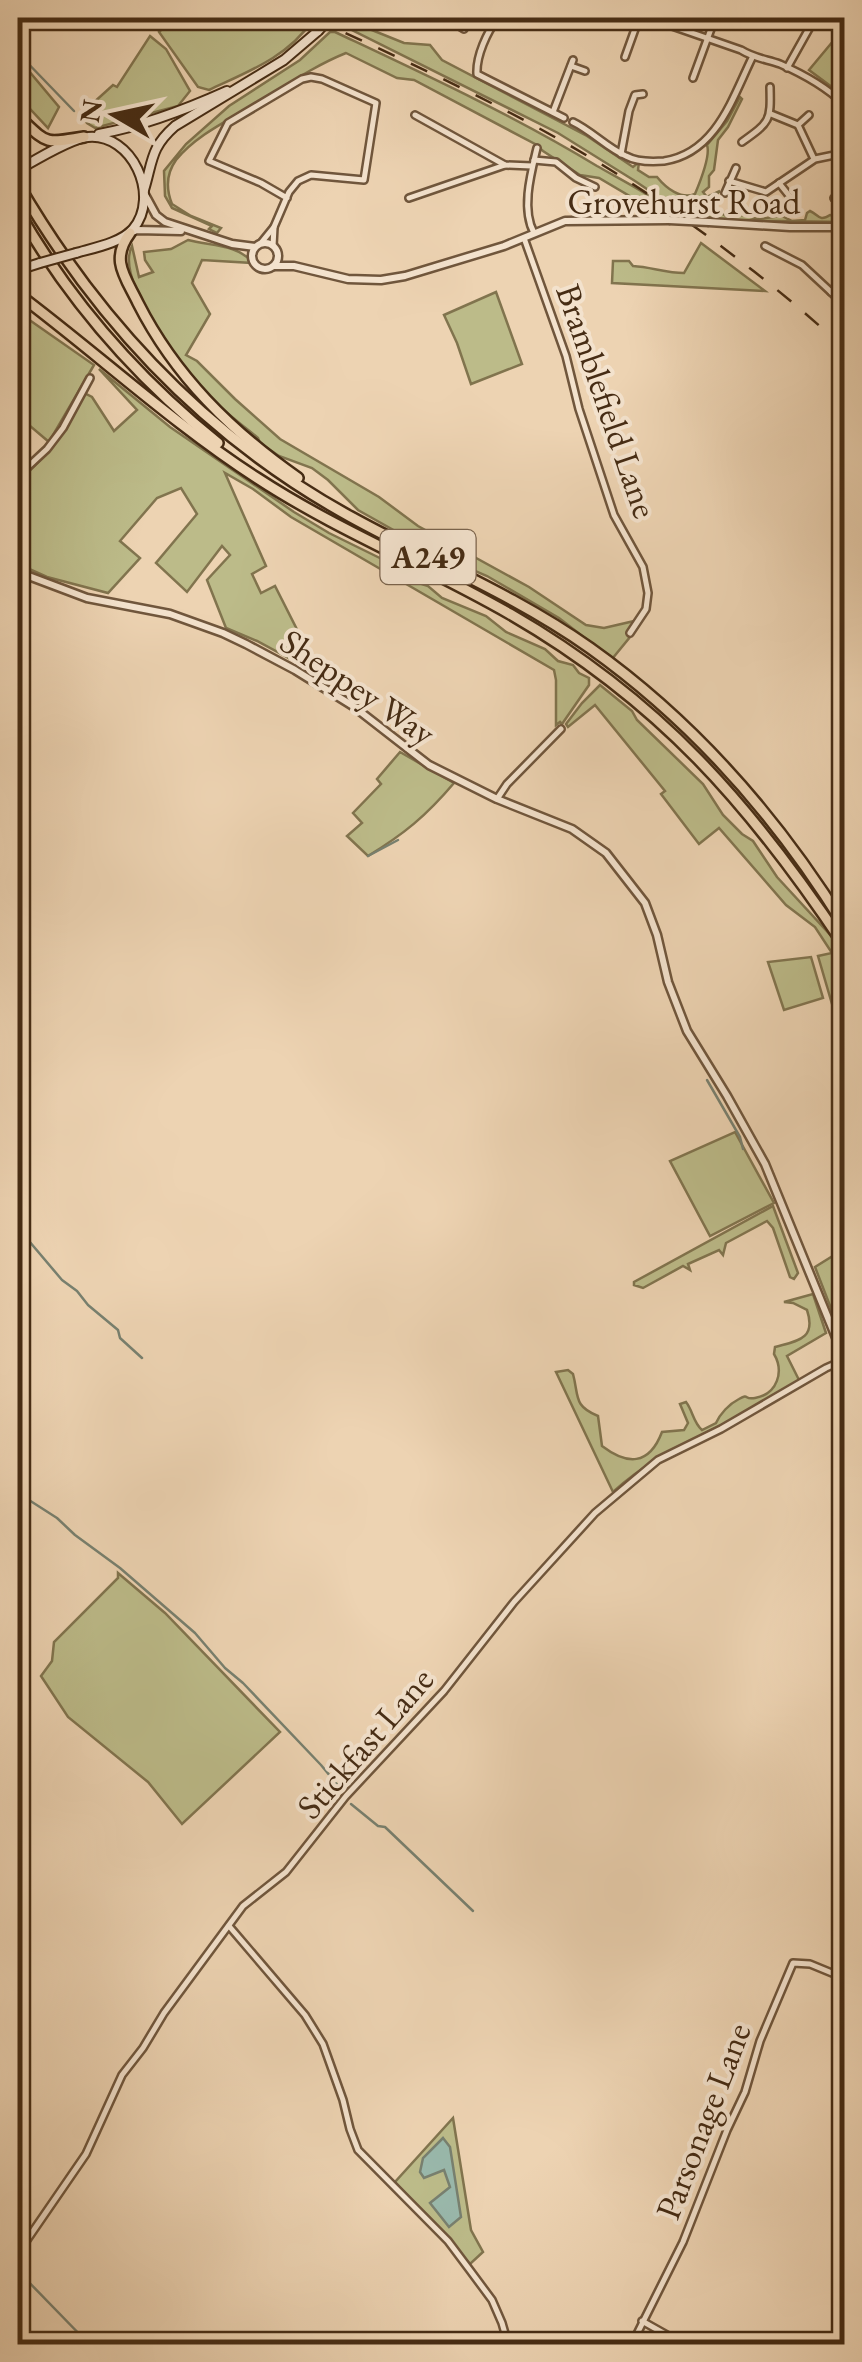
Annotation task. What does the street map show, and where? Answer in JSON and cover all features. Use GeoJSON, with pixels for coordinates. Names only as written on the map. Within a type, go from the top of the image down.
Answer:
{"type":"FeatureCollection","features":[{"type":"Feature","properties":{"kind":"highway"},"geometry":{"type":"LineString","coordinates":[[18,116],[50,142],[84,136]]}},
{"type":"Feature","properties":{"kind":"highway","name":"A249"},"geometry":{"type":"LineString","coordinates":[[18,184],[70,268],[134,347],[187,399],[238,442],[323,501],[514,600],[558,626],[634,681],[743,786],[796,852],[844,925]]}},
{"type":"Feature","properties":{"kind":"highway","name":"A249"},"geometry":{"type":"LineString","coordinates":[[18,211],[73,294],[148,381],[239,460],[318,514]]}},
{"type":"Feature","properties":{"kind":"highway","name":"A249"},"geometry":{"type":"LineString","coordinates":[[130,233],[119,252],[122,269],[148,324],[179,370],[233,426],[323,501]]}},
{"type":"Feature","properties":{"kind":"highway","name":"A249"},"geometry":{"type":"LineString","coordinates":[[18,294],[197,436],[257,478],[507,612],[624,690],[678,737],[724,785],[780,852],[844,946]]}},
{"type":"Feature","properties":{"kind":"main road"},"geometry":{"type":"LineString","coordinates":[[18,270],[130,233],[144,208],[151,159],[161,138],[284,60],[330,18]]}},
{"type":"Feature","properties":{"kind":"main road"},"geometry":{"type":"LineString","coordinates":[[18,170],[84,136],[151,120],[252,80]]}},
{"type":"Feature","properties":{"kind":"main road"},"geometry":{"type":"LineString","coordinates":[[84,136],[103,137],[128,153],[139,171],[144,192]]}},
{"type":"Feature","properties":{"kind":"street"},"geometry":{"type":"LineString","coordinates":[[446,18],[464,29]]}},
{"type":"Feature","properties":{"kind":"street"},"geometry":{"type":"LineString","coordinates":[[498,18],[476,66],[478,74],[564,118]]}},
{"type":"Feature","properties":{"kind":"street"},"geometry":{"type":"LineString","coordinates":[[530,18],[554,18]]}},
{"type":"Feature","properties":{"kind":"street"},"geometry":{"type":"LineString","coordinates":[[625,56],[638,18]]}},
{"type":"Feature","properties":{"kind":"street"},"geometry":{"type":"LineString","coordinates":[[649,18],[787,68],[844,104]]}},
{"type":"Feature","properties":{"kind":"street"},"geometry":{"type":"LineString","coordinates":[[694,78],[715,18]]}},
{"type":"Feature","properties":{"kind":"street"},"geometry":{"type":"LineString","coordinates":[[764,25],[768,18]]}},
{"type":"Feature","properties":{"kind":"street"},"geometry":{"type":"LineString","coordinates":[[785,18],[808,28]]}},
{"type":"Feature","properties":{"kind":"street"},"geometry":{"type":"LineString","coordinates":[[787,68],[815,18]]}},
{"type":"Feature","properties":{"kind":"street"},"geometry":{"type":"LineString","coordinates":[[573,122],[621,154],[639,160],[664,161],[684,155],[712,134],[752,58]]}},
{"type":"Feature","properties":{"kind":"street"},"geometry":{"type":"LineString","coordinates":[[553,112],[572,63],[585,71]]}},
{"type":"Feature","properties":{"kind":"street"},"geometry":{"type":"LineString","coordinates":[[251,259],[274,227],[293,186],[306,176],[364,180],[376,103],[311,77],[293,83],[228,123],[209,161],[286,198]]}},
{"type":"Feature","properties":{"kind":"street"},"geometry":{"type":"LineString","coordinates":[[742,142],[768,120],[770,87]]}},
{"type":"Feature","properties":{"kind":"street"},"geometry":{"type":"LineString","coordinates":[[621,154],[629,109],[635,94],[643,94]]}},
{"type":"Feature","properties":{"kind":"street"},"geometry":{"type":"LineString","coordinates":[[771,114],[798,125],[814,159]]}},
{"type":"Feature","properties":{"kind":"street"},"geometry":{"type":"LineString","coordinates":[[798,125],[809,115]]}},
{"type":"Feature","properties":{"kind":"street"},"geometry":{"type":"LineString","coordinates":[[417,116],[505,165]]}},
{"type":"Feature","properties":{"kind":"street"},"geometry":{"type":"LineString","coordinates":[[751,135],[760,143]]}},
{"type":"Feature","properties":{"kind":"street"},"geometry":{"type":"LineString","coordinates":[[534,233],[527,216],[537,148]]}},
{"type":"Feature","properties":{"kind":"street"},"geometry":{"type":"LineString","coordinates":[[729,180],[766,192],[814,159],[843,153],[844,173]]}},
{"type":"Feature","properties":{"kind":"street"},"geometry":{"type":"LineString","coordinates":[[409,199],[505,165],[533,163],[556,162],[584,185],[596,187]]}},
{"type":"Feature","properties":{"kind":"street"},"geometry":{"type":"LineString","coordinates":[[725,193],[736,168]]}},
{"type":"Feature","properties":{"kind":"street"},"geometry":{"type":"LineString","coordinates":[[780,184],[792,198]]}},
{"type":"Feature","properties":{"kind":"street"},"geometry":{"type":"LineString","coordinates":[[144,192],[156,215],[188,232],[232,244],[275,248]]}},
{"type":"Feature","properties":{"kind":"street"},"geometry":{"type":"LineString","coordinates":[[834,198],[844,196]]}},
{"type":"Feature","properties":{"kind":"street","name":"Grovehurst Road"},"geometry":{"type":"LineString","coordinates":[[274,266],[294,266],[348,279],[381,280],[417,272],[573,220],[844,227]]}},
{"type":"Feature","properties":{"kind":"street"},"geometry":{"type":"LineString","coordinates":[[232,244],[262,270],[274,266],[278,258],[274,227]]}},
{"type":"Feature","properties":{"kind":"street"},"geometry":{"type":"LineString","coordinates":[[130,233],[188,232]]}},
{"type":"Feature","properties":{"kind":"street","name":"Bramblefield Lane"},"geometry":{"type":"LineString","coordinates":[[524,238],[566,356],[614,515],[643,566],[648,593],[646,609],[630,633]]}},
{"type":"Feature","properties":{"kind":"street"},"geometry":{"type":"LineString","coordinates":[[765,246],[802,266],[844,304]]}},
{"type":"Feature","properties":{"kind":"street","name":"Grovehurst Road"},"geometry":{"type":"LineString","coordinates":[[275,248],[294,266]]}},
{"type":"Feature","properties":{"kind":"street"},"geometry":{"type":"LineString","coordinates":[[830,292],[844,277]]}},
{"type":"Feature","properties":{"kind":"street"},"geometry":{"type":"LineString","coordinates":[[18,476],[63,428],[90,378]]}},
{"type":"Feature","properties":{"kind":"street","name":"Sheppey Way"},"geometry":{"type":"LineString","coordinates":[[18,572],[87,598],[170,614],[234,638],[353,706],[429,765],[572,828],[612,861],[645,903],[687,1031],[765,1164],[844,1359]]}},
{"type":"Feature","properties":{"kind":"street"},"geometry":{"type":"LineString","coordinates":[[497,798],[561,729]]}},
{"type":"Feature","properties":{"kind":"street","name":"Stickfast Lane"},"geometry":{"type":"LineString","coordinates":[[18,2254],[86,2154],[122,2075],[243,1906],[286,1872],[346,1796],[444,1691],[514,1602],[595,1513],[658,1460],[844,1359]]}},
{"type":"Feature","properties":{"kind":"street"},"geometry":{"type":"LineString","coordinates":[[229,1926],[304,2015],[322,2044],[358,2150],[448,2241],[492,2300],[508,2344]]}},
{"type":"Feature","properties":{"kind":"street","name":"Parsonage Lane"},"geometry":{"type":"LineString","coordinates":[[632,2344],[683,2242],[793,1963],[810,1964],[844,1978]]}},
{"type":"Feature","properties":{"kind":"street"},"geometry":{"type":"LineString","coordinates":[[642,2320],[682,2344]]}},
{"type":"Feature","properties":{"kind":"shaded area"},"geometry":{"type":"Polygon","coordinates":[[[173,18],[312,21],[279,54],[209,90],[198,87],[159,32],[173,18]]]}},
{"type":"Feature","properties":{"kind":"shaded area"},"geometry":{"type":"Polygon","coordinates":[[[342,18],[404,43],[430,45],[442,60],[587,136],[633,167],[639,162],[638,170],[684,195],[695,194],[706,162],[707,145],[740,97],[718,140],[714,170],[709,176],[709,187],[703,192],[707,197],[720,191],[705,205],[706,209],[728,217],[782,216],[792,221],[805,220],[810,211],[821,218],[838,216],[844,222],[717,220],[687,216],[558,133],[338,23],[342,18]]]}},
{"type":"Feature","properties":{"kind":"shaded area"},"geometry":{"type":"Polygon","coordinates":[[[844,28],[844,96],[809,70],[844,28]]]}},
{"type":"Feature","properties":{"kind":"shaded area"},"geometry":{"type":"Polygon","coordinates":[[[330,32],[402,63],[533,129],[647,195],[674,217],[652,215],[643,204],[599,178],[580,175],[535,144],[414,80],[397,78],[346,53],[217,126],[176,160],[168,182],[172,204],[221,228],[217,233],[209,229],[212,226],[172,208],[165,196],[164,171],[186,144],[229,106],[300,60],[330,32]]]}},
{"type":"Feature","properties":{"kind":"shaded area"},"geometry":{"type":"Polygon","coordinates":[[[150,36],[166,49],[190,91],[178,106],[95,128],[87,123],[81,114],[113,85],[117,87],[150,36]]]}},
{"type":"Feature","properties":{"kind":"shaded area"},"geometry":{"type":"Polygon","coordinates":[[[18,58],[59,107],[48,128],[18,96],[18,58]]]}},
{"type":"Feature","properties":{"kind":"shaded area"},"geometry":{"type":"Polygon","coordinates":[[[188,240],[232,249],[253,263],[202,260],[192,283],[210,314],[186,355],[280,439],[586,625],[604,628],[640,617],[612,659],[559,618],[358,510],[328,480],[260,443],[216,403],[157,328],[133,282],[129,262],[132,246],[139,277],[153,272],[144,252],[171,249],[188,240]]]}},
{"type":"Feature","properties":{"kind":"shaded area"},"geometry":{"type":"Polygon","coordinates":[[[701,243],[765,291],[612,283],[613,261],[684,273],[701,243]]]}},
{"type":"Feature","properties":{"kind":"shaded area"},"geometry":{"type":"Polygon","coordinates":[[[496,292],[522,364],[471,384],[444,315],[496,292]]]}},
{"type":"Feature","properties":{"kind":"shaded area"},"geometry":{"type":"Polygon","coordinates":[[[28,319],[94,365],[49,442],[29,425],[18,427],[18,330],[28,319]]]}},
{"type":"Feature","properties":{"kind":"shaded area"},"geometry":{"type":"Polygon","coordinates":[[[99,369],[170,427],[294,512],[398,567],[442,598],[486,616],[506,632],[545,649],[558,661],[573,665],[589,678],[589,685],[562,724],[556,725],[554,670],[291,517],[225,473],[266,566],[252,574],[261,593],[275,586],[320,675],[226,628],[207,580],[230,555],[222,546],[187,592],[156,563],[197,514],[181,488],[157,498],[120,541],[140,558],[108,593],[47,577],[18,564],[18,482],[56,441],[84,393],[92,397],[114,431],[137,410],[99,369]]]}},
{"type":"Feature","properties":{"kind":"shaded area"},"geometry":{"type":"Polygon","coordinates":[[[600,685],[632,711],[703,784],[723,815],[753,841],[777,877],[834,939],[844,962],[844,1045],[818,956],[832,953],[815,927],[786,905],[719,828],[699,844],[661,794],[665,791],[595,705],[568,727],[566,724],[582,703],[600,685]]]}},
{"type":"Feature","properties":{"kind":"shaded area"},"geometry":{"type":"Polygon","coordinates":[[[400,752],[454,783],[414,824],[368,856],[347,836],[362,823],[353,813],[381,784],[377,779],[400,752]]]}},
{"type":"Feature","properties":{"kind":"shaded area"},"geometry":{"type":"Polygon","coordinates":[[[811,957],[823,998],[784,1010],[768,962],[811,957]]]}},
{"type":"Feature","properties":{"kind":"shaded area"},"geometry":{"type":"Polygon","coordinates":[[[735,1132],[774,1203],[710,1236],[670,1161],[735,1132]]]}},
{"type":"Feature","properties":{"kind":"shaded area"},"geometry":{"type":"Polygon","coordinates":[[[773,1206],[798,1273],[794,1279],[767,1221],[726,1243],[723,1255],[719,1250],[688,1264],[690,1270],[683,1266],[643,1288],[634,1285],[634,1282],[773,1206]]]}},
{"type":"Feature","properties":{"kind":"shaded area"},"geometry":{"type":"Polygon","coordinates":[[[844,1249],[844,1342],[815,1267],[844,1249]]]}},
{"type":"Feature","properties":{"kind":"shaded area"},"geometry":{"type":"Polygon","coordinates":[[[813,1294],[826,1333],[787,1356],[800,1382],[667,1453],[613,1492],[556,1372],[568,1370],[573,1374],[581,1404],[598,1416],[602,1446],[620,1457],[636,1459],[651,1451],[662,1432],[684,1430],[688,1423],[680,1404],[686,1402],[702,1430],[716,1423],[735,1401],[769,1392],[778,1374],[775,1347],[803,1338],[809,1328],[807,1310],[784,1302],[813,1294]]]}},
{"type":"Feature","properties":{"kind":"shaded area"},"geometry":{"type":"Polygon","coordinates":[[[118,1573],[165,1613],[280,1732],[182,1824],[148,1782],[68,1717],[41,1676],[52,1661],[54,1642],[118,1578],[118,1573]]]}},
{"type":"Feature","properties":{"kind":"shaded area"},"geometry":{"type":"Polygon","coordinates":[[[453,2118],[471,2230],[483,2252],[470,2264],[395,2182],[453,2118]]]}},
{"type":"Feature","properties":{"kind":"shaded area"},"geometry":{"type":"Polygon","coordinates":[[[443,2138],[450,2147],[461,2217],[449,2227],[430,2203],[450,2187],[444,2170],[424,2178],[420,2172],[423,2158],[443,2138]]]}},
{"type":"Feature","properties":{"kind":"waterway"},"geometry":{"type":"LineString","coordinates":[[18,53],[74,111]]}},
{"type":"Feature","properties":{"kind":"waterway"},"geometry":{"type":"LineString","coordinates":[[368,856],[398,840]]}},
{"type":"Feature","properties":{"kind":"waterway"},"geometry":{"type":"LineString","coordinates":[[707,1080],[743,1149]]}},
{"type":"Feature","properties":{"kind":"waterway"},"geometry":{"type":"LineString","coordinates":[[18,1228],[62,1280],[118,1330],[120,1338],[142,1358]]}},
{"type":"Feature","properties":{"kind":"waterway"},"geometry":{"type":"LineString","coordinates":[[18,1493],[57,1518],[195,1633],[340,1788]]}},
{"type":"Feature","properties":{"kind":"waterway"},"geometry":{"type":"LineString","coordinates":[[351,1804],[378,1826],[385,1827],[473,1911]]}},
{"type":"Feature","properties":{"kind":"waterway"},"geometry":{"type":"LineString","coordinates":[[18,2271],[89,2344]]}},
{"type":"Feature","properties":{"kind":"railway"},"geometry":{"type":"LineString","coordinates":[[313,18],[489,102],[617,174],[730,253],[844,348]]}}]}
